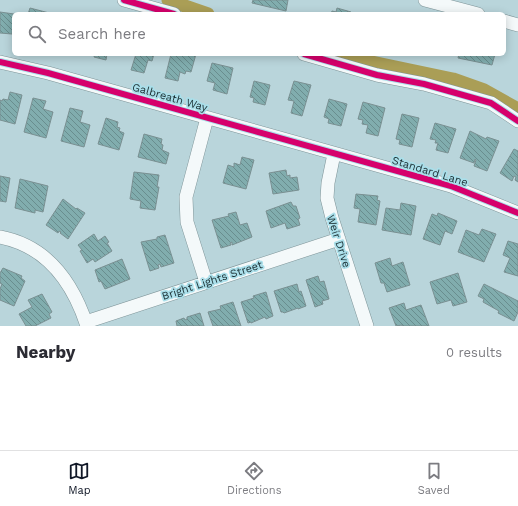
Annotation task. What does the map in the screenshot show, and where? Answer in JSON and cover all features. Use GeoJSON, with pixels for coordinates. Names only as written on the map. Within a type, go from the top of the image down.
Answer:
{"type":"FeatureCollection","features":[{"type":"Feature","properties":{"kind":"street"},"geometry":{"type":"LineString","coordinates":[[124,0],[167,12]]}},
{"type":"Feature","properties":{"kind":"street"},"geometry":{"type":"LineString","coordinates":[[425,0],[470,12]]}},
{"type":"Feature","properties":{"kind":"street"},"geometry":{"type":"LineString","coordinates":[[506,22],[518,25]]}},
{"type":"Feature","properties":{"kind":"street"},"geometry":{"type":"LineString","coordinates":[[311,56],[377,75],[424,84],[491,103],[518,121]]}},
{"type":"Feature","properties":{"kind":"street","name":"Galbreath Way"},"geometry":{"type":"LineString","coordinates":[[0,62],[48,73],[334,154]]}},
{"type":"Feature","properties":{"kind":"street"},"geometry":{"type":"LineString","coordinates":[[206,282],[188,222],[186,197],[207,118]]}},
{"type":"Feature","properties":{"kind":"street","name":"Standard Lane"},"geometry":{"type":"LineString","coordinates":[[334,154],[450,186],[518,213]]}},
{"type":"Feature","properties":{"kind":"street","name":"Weir Drive"},"geometry":{"type":"LineString","coordinates":[[334,154],[328,183],[327,198],[338,239],[367,326]]}},
{"type":"Feature","properties":{"kind":"street"},"geometry":{"type":"LineString","coordinates":[[0,237],[31,248],[57,269],[65,278],[73,293],[86,324]]}},
{"type":"Feature","properties":{"kind":"street","name":"Bright Lights Street"},"geometry":{"type":"LineString","coordinates":[[86,324],[206,282],[338,239]]}},
{"type":"Feature","properties":{"kind":"building"},"geometry":{"type":"Polygon","coordinates":[[[253,0],[288,0],[286,11],[252,3],[253,0]]]}},
{"type":"Feature","properties":{"kind":"building"},"geometry":{"type":"Polygon","coordinates":[[[30,8],[45,12],[29,12],[30,8]]]}},
{"type":"Feature","properties":{"kind":"building"},"geometry":{"type":"Polygon","coordinates":[[[337,8],[351,12],[336,12],[337,8]]]}},
{"type":"Feature","properties":{"kind":"building"},"geometry":{"type":"Polygon","coordinates":[[[0,12],[12,14],[12,34],[0,33],[0,12]]]}},
{"type":"Feature","properties":{"kind":"building"},"geometry":{"type":"Polygon","coordinates":[[[94,56],[107,56],[106,60],[94,56]]]}},
{"type":"Feature","properties":{"kind":"building"},"geometry":{"type":"Polygon","coordinates":[[[135,56],[153,56],[152,61],[148,60],[144,73],[131,70],[135,56]]]}},
{"type":"Feature","properties":{"kind":"building"},"geometry":{"type":"Polygon","coordinates":[[[170,56],[195,56],[191,72],[186,71],[185,74],[180,72],[178,81],[165,78],[170,56]]]}},
{"type":"Feature","properties":{"kind":"building"},"geometry":{"type":"Polygon","coordinates":[[[458,56],[494,56],[492,65],[458,58],[458,56]]]}},
{"type":"Feature","properties":{"kind":"building"},"geometry":{"type":"Polygon","coordinates":[[[212,63],[233,68],[227,94],[213,90],[215,83],[207,81],[212,63]]]}},
{"type":"Feature","properties":{"kind":"building"},"geometry":{"type":"Polygon","coordinates":[[[254,81],[270,85],[265,105],[253,102],[254,98],[250,97],[254,81]]]}},
{"type":"Feature","properties":{"kind":"building"},"geometry":{"type":"Polygon","coordinates":[[[294,81],[311,85],[302,116],[291,113],[294,101],[288,100],[294,81]]]}},
{"type":"Feature","properties":{"kind":"building"},"geometry":{"type":"Polygon","coordinates":[[[10,92],[22,95],[15,124],[0,120],[0,100],[8,100],[10,92]]]}},
{"type":"Feature","properties":{"kind":"building"},"geometry":{"type":"Polygon","coordinates":[[[33,98],[46,101],[43,109],[53,112],[46,138],[24,132],[33,98]]]}},
{"type":"Feature","properties":{"kind":"building"},"geometry":{"type":"Polygon","coordinates":[[[329,99],[347,104],[341,126],[328,123],[329,119],[324,117],[329,99]]]}},
{"type":"Feature","properties":{"kind":"building"},"geometry":{"type":"Polygon","coordinates":[[[363,102],[385,108],[378,136],[366,133],[368,125],[362,124],[363,120],[358,119],[363,102]]]}},
{"type":"Feature","properties":{"kind":"building"},"geometry":{"type":"Polygon","coordinates":[[[70,108],[83,111],[80,122],[90,125],[84,147],[61,141],[70,108]]]}},
{"type":"Feature","properties":{"kind":"building"},"geometry":{"type":"Polygon","coordinates":[[[402,114],[419,118],[412,147],[399,144],[400,140],[396,139],[402,114]]]}},
{"type":"Feature","properties":{"kind":"building"},"geometry":{"type":"Polygon","coordinates":[[[106,118],[118,122],[117,127],[120,128],[119,131],[124,133],[119,150],[98,144],[106,118]]]}},
{"type":"Feature","properties":{"kind":"building"},"geometry":{"type":"Polygon","coordinates":[[[435,123],[456,129],[448,153],[436,150],[438,143],[435,143],[436,140],[430,139],[435,123]]]}},
{"type":"Feature","properties":{"kind":"building"},"geometry":{"type":"Polygon","coordinates":[[[470,131],[486,139],[487,137],[499,141],[487,171],[474,166],[475,159],[474,163],[460,158],[470,131]]]}},
{"type":"Feature","properties":{"kind":"building"},"geometry":{"type":"Polygon","coordinates":[[[144,134],[162,139],[162,150],[169,153],[166,164],[138,157],[144,134]]]}},
{"type":"Feature","properties":{"kind":"building"},"geometry":{"type":"Polygon","coordinates":[[[514,149],[518,151],[518,182],[515,180],[516,177],[514,176],[512,181],[500,173],[514,149]]]}},
{"type":"Feature","properties":{"kind":"building"},"geometry":{"type":"Polygon","coordinates":[[[242,157],[254,160],[246,189],[223,183],[228,165],[234,167],[234,163],[240,165],[242,157]]]}},
{"type":"Feature","properties":{"kind":"building"},"geometry":{"type":"Polygon","coordinates":[[[286,170],[287,176],[290,175],[290,178],[297,177],[299,190],[273,194],[269,173],[286,170]]]}},
{"type":"Feature","properties":{"kind":"building"},"geometry":{"type":"Polygon","coordinates":[[[134,172],[159,175],[157,187],[159,187],[155,210],[140,208],[141,201],[130,199],[134,172]]]}},
{"type":"Feature","properties":{"kind":"building"},"geometry":{"type":"Polygon","coordinates":[[[0,176],[10,178],[6,202],[0,201],[0,176]]]}},
{"type":"Feature","properties":{"kind":"building"},"geometry":{"type":"Polygon","coordinates":[[[20,179],[48,186],[43,212],[35,210],[35,213],[15,208],[20,179]]]}},
{"type":"Feature","properties":{"kind":"building"},"geometry":{"type":"Polygon","coordinates":[[[356,194],[378,196],[377,200],[380,201],[376,225],[358,222],[360,209],[354,208],[356,194]]]}},
{"type":"Feature","properties":{"kind":"building"},"geometry":{"type":"Polygon","coordinates":[[[63,199],[76,209],[77,208],[85,213],[68,239],[60,233],[61,232],[59,231],[58,233],[46,225],[63,199]]]}},
{"type":"Feature","properties":{"kind":"building"},"geometry":{"type":"Polygon","coordinates":[[[291,202],[293,206],[296,206],[300,218],[298,219],[300,225],[287,229],[285,223],[271,228],[266,211],[291,202]]]}},
{"type":"Feature","properties":{"kind":"building"},"geometry":{"type":"Polygon","coordinates":[[[401,203],[416,206],[411,235],[382,230],[386,208],[400,210],[401,203]]]}},
{"type":"Feature","properties":{"kind":"building"},"geometry":{"type":"Polygon","coordinates":[[[236,212],[240,225],[247,223],[252,237],[232,245],[232,242],[230,243],[231,245],[221,248],[212,220],[229,216],[228,214],[236,212]]]}},
{"type":"Feature","properties":{"kind":"building"},"geometry":{"type":"Polygon","coordinates":[[[438,213],[457,221],[452,234],[445,231],[440,245],[423,239],[432,214],[437,216],[438,213]]]}},
{"type":"Feature","properties":{"kind":"building"},"geometry":{"type":"Polygon","coordinates":[[[482,229],[496,234],[484,262],[458,252],[466,230],[479,235],[482,229]]]}},
{"type":"Feature","properties":{"kind":"building"},"geometry":{"type":"Polygon","coordinates":[[[94,234],[98,241],[105,236],[112,251],[95,262],[93,259],[87,263],[80,251],[82,250],[78,245],[94,234]]]}},
{"type":"Feature","properties":{"kind":"building"},"geometry":{"type":"Polygon","coordinates":[[[165,235],[174,263],[161,267],[160,264],[158,265],[159,268],[150,271],[141,242],[157,239],[157,237],[165,235]]]}},
{"type":"Feature","properties":{"kind":"building"},"geometry":{"type":"Polygon","coordinates":[[[508,241],[518,244],[518,276],[504,272],[510,258],[503,255],[508,241]]]}},
{"type":"Feature","properties":{"kind":"building"},"geometry":{"type":"Polygon","coordinates":[[[390,258],[392,266],[403,262],[410,285],[387,292],[384,283],[381,283],[375,263],[390,258]]]}},
{"type":"Feature","properties":{"kind":"building"},"geometry":{"type":"Polygon","coordinates":[[[122,259],[130,279],[105,289],[101,281],[99,282],[95,270],[122,259]]]}},
{"type":"Feature","properties":{"kind":"building"},"geometry":{"type":"Polygon","coordinates":[[[3,268],[22,276],[21,278],[25,281],[14,306],[0,300],[0,289],[2,284],[0,283],[0,273],[3,268]]]}},
{"type":"Feature","properties":{"kind":"building"},"geometry":{"type":"Polygon","coordinates":[[[458,273],[467,302],[453,306],[451,300],[437,304],[430,282],[458,273]]]}},
{"type":"Feature","properties":{"kind":"building"},"geometry":{"type":"Polygon","coordinates":[[[318,276],[320,282],[324,281],[329,299],[322,301],[323,304],[315,307],[306,280],[318,276]]]}},
{"type":"Feature","properties":{"kind":"building"},"geometry":{"type":"Polygon","coordinates":[[[297,284],[306,306],[284,313],[281,312],[274,291],[297,284]]]}},
{"type":"Feature","properties":{"kind":"building"},"geometry":{"type":"Polygon","coordinates":[[[484,284],[518,301],[518,312],[514,321],[498,313],[499,311],[483,302],[484,299],[478,296],[484,284]]]}},
{"type":"Feature","properties":{"kind":"building"},"geometry":{"type":"Polygon","coordinates":[[[266,292],[273,316],[248,323],[241,302],[266,292]]]}},
{"type":"Feature","properties":{"kind":"building"},"geometry":{"type":"Polygon","coordinates":[[[42,294],[52,312],[49,314],[51,318],[35,326],[26,326],[19,314],[32,307],[28,300],[42,294]]]}},
{"type":"Feature","properties":{"kind":"building"},"geometry":{"type":"Polygon","coordinates":[[[233,302],[241,326],[213,326],[208,312],[221,309],[220,306],[233,302]]]}},
{"type":"Feature","properties":{"kind":"building"},"geometry":{"type":"Polygon","coordinates":[[[404,303],[406,310],[421,305],[429,326],[396,326],[389,308],[404,303]]]}},
{"type":"Feature","properties":{"kind":"building"},"geometry":{"type":"Polygon","coordinates":[[[200,313],[204,326],[177,326],[176,321],[184,318],[185,320],[187,317],[200,313]]]}},
{"type":"Feature","properties":{"kind":"waterway"},"geometry":{"type":"LineString","coordinates":[[168,0],[202,12]]}},
{"type":"Feature","properties":{"kind":"waterway"},"geometry":{"type":"LineString","coordinates":[[346,56],[453,79],[484,90],[518,109]]}},
{"type":"Feature","properties":{"kind":"cycle path"},"geometry":{"type":"LineString","coordinates":[[124,0],[167,12]]}},
{"type":"Feature","properties":{"kind":"cycle path"},"geometry":{"type":"LineString","coordinates":[[311,56],[377,75],[424,84],[491,103],[518,121]]}},
{"type":"Feature","properties":{"kind":"cycle path"},"geometry":{"type":"LineString","coordinates":[[0,62],[48,73],[451,186],[518,213]]}}]}
